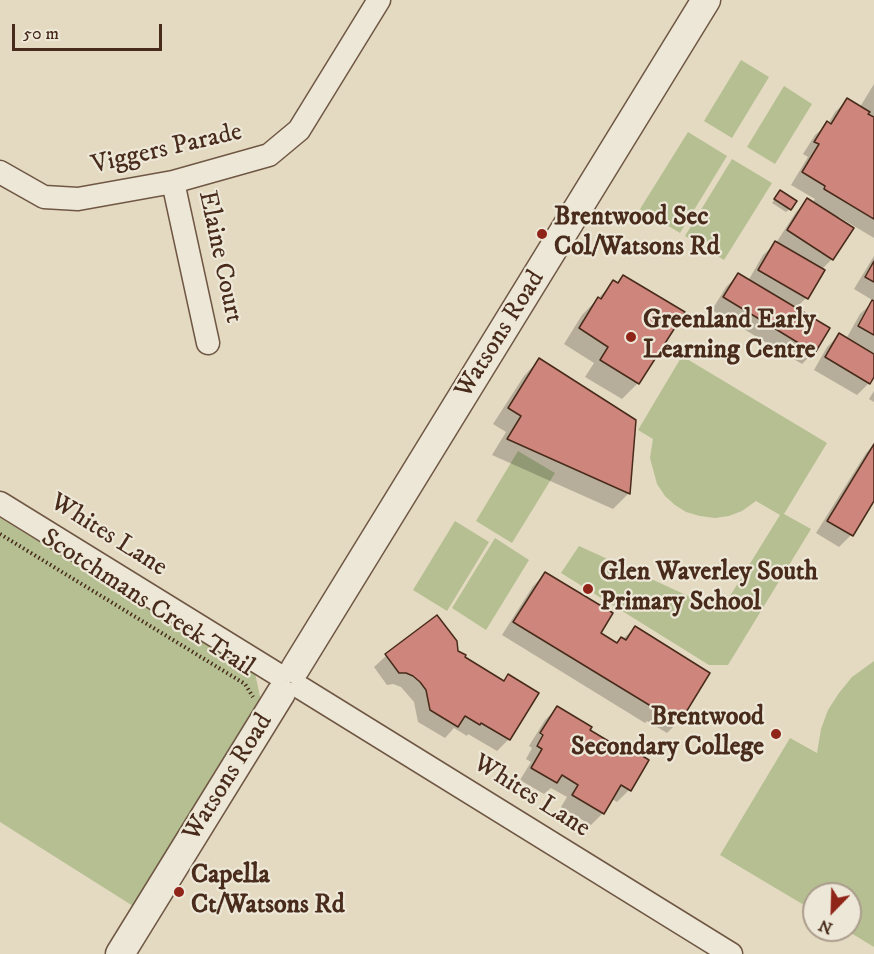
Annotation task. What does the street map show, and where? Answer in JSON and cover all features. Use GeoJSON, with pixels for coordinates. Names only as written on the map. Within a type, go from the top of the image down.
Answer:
{"type":"FeatureCollection","features":[{"type":"Feature","properties":{"kind":"street","name":"Viggers Parade"},"geometry":{"type":"LineString","coordinates":[[0,172],[45,197],[78,200],[173,182],[269,155],[299,130],[378,0]]}},
{"type":"Feature","properties":{"kind":"street","name":"Watsons Road"},"geometry":{"type":"LineString","coordinates":[[120,954],[706,0]]}},
{"type":"Feature","properties":{"kind":"street","name":"Elaine Court"},"geometry":{"type":"LineString","coordinates":[[173,182],[208,343]]}},
{"type":"Feature","properties":{"kind":"street","name":"Whites Lane"},"geometry":{"type":"LineString","coordinates":[[0,503],[285,687],[731,954]]}},
{"type":"Feature","properties":{"kind":"path","name":"Scotchmans Creek Trail"},"geometry":{"type":"LineString","coordinates":[[0,534],[245,684],[253,696],[285,687]]}},
{"type":"Feature","properties":{"kind":"green space"},"geometry":{"type":"Polygon","coordinates":[[[741,60],[769,77],[732,138],[704,121],[741,60]]]}},
{"type":"Feature","properties":{"kind":"green space"},"geometry":{"type":"Polygon","coordinates":[[[784,86],[812,104],[775,164],[747,147],[784,86]]]}},
{"type":"Feature","properties":{"kind":"green space"},"geometry":{"type":"Polygon","coordinates":[[[688,132],[727,156],[680,233],[640,209],[688,132]]]}},
{"type":"Feature","properties":{"kind":"green space"},"geometry":{"type":"Polygon","coordinates":[[[732,159],[772,183],[724,260],[685,236],[732,159]]]}},
{"type":"Feature","properties":{"kind":"green space"},"geometry":{"type":"Polygon","coordinates":[[[682,356],[827,443],[784,514],[811,529],[728,665],[709,665],[561,573],[579,546],[697,600],[725,604],[780,515],[756,501],[742,511],[729,516],[715,518],[700,516],[686,512],[675,505],[657,484],[650,458],[653,439],[638,430],[682,356]]]}},
{"type":"Feature","properties":{"kind":"green space"},"geometry":{"type":"Polygon","coordinates":[[[518,451],[555,473],[512,543],[476,521],[518,451]]]}},
{"type":"Feature","properties":{"kind":"green space"},"geometry":{"type":"Polygon","coordinates":[[[0,518],[255,673],[262,706],[133,906],[0,822],[0,518]]]}},
{"type":"Feature","properties":{"kind":"green space"},"geometry":{"type":"Polygon","coordinates":[[[455,521],[489,542],[447,611],[413,590],[455,521]]]}},
{"type":"Feature","properties":{"kind":"green space"},"geometry":{"type":"Polygon","coordinates":[[[495,538],[529,560],[486,630],[452,608],[495,538]]]}},
{"type":"Feature","properties":{"kind":"green space"},"geometry":{"type":"Polygon","coordinates":[[[874,661],[874,947],[862,940],[862,882],[802,882],[802,904],[720,855],[790,738],[817,753],[821,729],[828,710],[852,677],[874,661]]]}},
{"type":"Feature","properties":{"kind":"building"},"geometry":{"type":"Polygon","coordinates":[[[847,98],[874,117],[874,219],[824,189],[825,186],[802,172],[819,144],[814,142],[827,121],[831,124],[847,98]]]}},
{"type":"Feature","properties":{"kind":"building"},"geometry":{"type":"Polygon","coordinates":[[[780,190],[797,201],[791,210],[774,199],[780,190]]]}},
{"type":"Feature","properties":{"kind":"building"},"geometry":{"type":"Polygon","coordinates":[[[807,198],[854,228],[833,260],[787,230],[807,198]]]}},
{"type":"Feature","properties":{"kind":"building"},"geometry":{"type":"Polygon","coordinates":[[[775,241],[825,270],[808,299],[758,270],[775,241]]]}},
{"type":"Feature","properties":{"kind":"building"},"geometry":{"type":"Polygon","coordinates":[[[874,261],[874,282],[865,277],[874,261]]]}},
{"type":"Feature","properties":{"kind":"building"},"geometry":{"type":"Polygon","coordinates":[[[738,273],[830,328],[815,353],[723,297],[738,273]]]}},
{"type":"Feature","properties":{"kind":"building","name":"Greenland Early Learning Centre"},"geometry":{"type":"Polygon","coordinates":[[[623,275],[685,312],[639,384],[600,360],[608,347],[579,328],[598,297],[601,299],[613,280],[618,283],[623,275]]]}},
{"type":"Feature","properties":{"kind":"building"},"geometry":{"type":"Polygon","coordinates":[[[872,300],[874,301],[874,335],[858,326],[872,300]]]}},
{"type":"Feature","properties":{"kind":"building"},"geometry":{"type":"Polygon","coordinates":[[[839,333],[874,354],[874,377],[870,384],[825,357],[839,333]]]}},
{"type":"Feature","properties":{"kind":"building"},"geometry":{"type":"Polygon","coordinates":[[[539,358],[636,420],[630,494],[507,439],[521,416],[508,408],[539,358]]]}},
{"type":"Feature","properties":{"kind":"building"},"geometry":{"type":"Polygon","coordinates":[[[874,444],[874,501],[853,536],[827,521],[874,444]]]}},
{"type":"Feature","properties":{"kind":"building"},"geometry":{"type":"Polygon","coordinates":[[[545,572],[613,613],[601,633],[617,643],[621,637],[626,640],[635,626],[710,673],[680,722],[513,622],[545,572]]]}},
{"type":"Feature","properties":{"kind":"building"},"geometry":{"type":"Polygon","coordinates":[[[437,615],[457,641],[458,651],[466,655],[465,657],[504,681],[508,674],[539,693],[510,740],[465,716],[458,727],[430,710],[426,690],[420,682],[406,673],[399,673],[385,654],[437,615]]]}},
{"type":"Feature","properties":{"kind":"building"},"geometry":{"type":"Polygon","coordinates":[[[557,706],[592,727],[590,730],[620,748],[623,744],[649,760],[631,791],[621,785],[604,814],[572,795],[578,785],[562,775],[557,783],[531,768],[542,749],[537,746],[543,735],[540,733],[557,706]]]}},
{"type":"Feature","properties":{"kind":"place","name":"Brentwood Sec Col/Watsons Rd"},"geometry":{"type":"Point","coordinates":[542,234]}},
{"type":"Feature","properties":{"kind":"place","name":"Greenland Early Learning Centre"},"geometry":{"type":"Point","coordinates":[631,337]}},
{"type":"Feature","properties":{"kind":"place","name":"Glen Waverley South Primary School"},"geometry":{"type":"Point","coordinates":[588,589]}},
{"type":"Feature","properties":{"kind":"place","name":"Brentwood Secondary College"},"geometry":{"type":"Point","coordinates":[776,734]}},
{"type":"Feature","properties":{"kind":"place","name":"Capella Ct/Watsons Rd"},"geometry":{"type":"Point","coordinates":[179,892]}}]}
